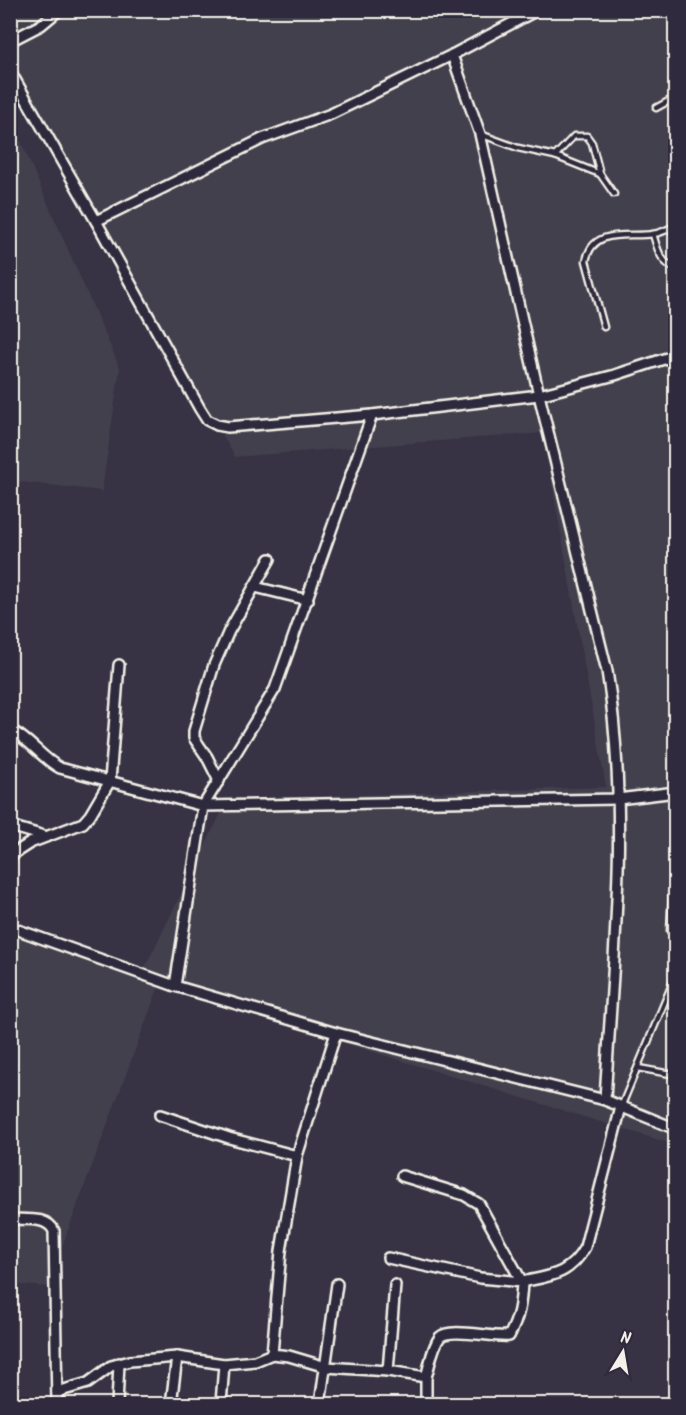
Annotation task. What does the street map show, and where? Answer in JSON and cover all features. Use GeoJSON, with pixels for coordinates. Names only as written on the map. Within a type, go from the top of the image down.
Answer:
{"type":"FeatureCollection","features":[{"type":"Feature","properties":{"kind":"street"},"geometry":{"type":"LineString","coordinates":[[10,41],[41,25],[59,10]]}},
{"type":"Feature","properties":{"kind":"street"},"geometry":{"type":"LineString","coordinates":[[96,221],[262,139],[331,114],[452,56],[537,10]]}},
{"type":"Feature","properties":{"kind":"street"},"geometry":{"type":"LineString","coordinates":[[452,56],[480,134],[539,395],[607,671],[618,799],[618,865],[605,1100]]}},
{"type":"Feature","properties":{"kind":"street"},"geometry":{"type":"LineString","coordinates":[[10,71],[194,399],[207,420],[217,425],[228,427],[372,415],[539,395],[615,375],[675,355]]}},
{"type":"Feature","properties":{"kind":"street"},"geometry":{"type":"LineString","coordinates":[[176,986],[203,806],[275,688],[372,415]]}},
{"type":"Feature","properties":{"kind":"street"},"geometry":{"type":"LineString","coordinates":[[219,781],[194,738],[194,731],[214,665],[229,631],[270,559]]}},
{"type":"Feature","properties":{"kind":"street"},"geometry":{"type":"LineString","coordinates":[[255,586],[308,600]]}},
{"type":"Feature","properties":{"kind":"street"},"geometry":{"type":"LineString","coordinates":[[10,859],[16,852],[44,836],[83,823],[110,781],[119,665]]}},
{"type":"Feature","properties":{"kind":"street"},"geometry":{"type":"LineString","coordinates":[[10,730],[21,735],[50,762],[60,768],[203,806],[618,799],[675,792]]}},
{"type":"Feature","properties":{"kind":"street"},"geometry":{"type":"LineString","coordinates":[[10,826],[44,836]]}},
{"type":"Feature","properties":{"kind":"street"},"geometry":{"type":"LineString","coordinates":[[10,927],[176,986],[336,1033],[605,1100],[675,1129]]}},
{"type":"Feature","properties":{"kind":"street"},"geometry":{"type":"LineString","coordinates":[[272,1354],[281,1251],[297,1156],[336,1033]]}},
{"type":"Feature","properties":{"kind":"street"},"geometry":{"type":"LineString","coordinates":[[388,1258],[480,1278],[522,1282],[555,1275],[570,1267],[579,1259],[585,1247],[621,1107]]}},
{"type":"Feature","properties":{"kind":"street"},"geometry":{"type":"LineString","coordinates":[[160,1115],[229,1138],[297,1156]]}},
{"type":"Feature","properties":{"kind":"street"},"geometry":{"type":"LineString","coordinates":[[402,1176],[464,1195],[479,1204],[522,1282],[520,1312],[509,1336],[498,1337],[450,1331],[441,1336],[435,1347],[426,1377],[426,1404]]}},
{"type":"Feature","properties":{"kind":"street"},"geometry":{"type":"LineString","coordinates":[[10,1219],[44,1221],[51,1224],[54,1231],[57,1404]]}},
{"type":"Feature","properties":{"kind":"street"},"geometry":{"type":"LineString","coordinates":[[320,1404],[337,1284]]}},
{"type":"Feature","properties":{"kind":"street"},"geometry":{"type":"LineString","coordinates":[[388,1371],[395,1286]]}},
{"type":"Feature","properties":{"kind":"street"},"geometry":{"type":"LineString","coordinates":[[57,1392],[88,1383],[119,1363],[177,1358],[224,1364],[255,1361],[272,1354],[289,1356],[326,1367],[388,1371],[426,1377]]}},
{"type":"Feature","properties":{"kind":"street"},"geometry":{"type":"LineString","coordinates":[[171,1404],[177,1358]]}},
{"type":"Feature","properties":{"kind":"street"},"geometry":{"type":"LineString","coordinates":[[117,1404],[119,1363]]}},
{"type":"Feature","properties":{"kind":"street"},"geometry":{"type":"LineString","coordinates":[[221,1404],[224,1364]]}},
{"type":"Feature","properties":{"kind":"lane"},"geometry":{"type":"LineString","coordinates":[[656,108],[675,97]]}},
{"type":"Feature","properties":{"kind":"lane"},"geometry":{"type":"LineString","coordinates":[[480,134],[518,148],[555,156],[600,174]]}},
{"type":"Feature","properties":{"kind":"lane"},"geometry":{"type":"LineString","coordinates":[[555,156],[574,136],[587,136],[592,143],[600,174],[614,194]]}},
{"type":"Feature","properties":{"kind":"lane"},"geometry":{"type":"LineString","coordinates":[[604,327],[586,261],[587,253],[592,245],[604,238],[619,234],[653,234],[675,225]]}},
{"type":"Feature","properties":{"kind":"lane"},"geometry":{"type":"LineString","coordinates":[[653,234],[664,261],[675,268]]}},
{"type":"Feature","properties":{"kind":"lane"},"geometry":{"type":"LineString","coordinates":[[670,932],[672,892],[675,882]]}},
{"type":"Feature","properties":{"kind":"lane"},"geometry":{"type":"LineString","coordinates":[[621,1107],[675,980]]}},
{"type":"Feature","properties":{"kind":"lane"},"geometry":{"type":"LineString","coordinates":[[638,1068],[675,1075]]}},
{"type":"Feature","properties":{"kind":"shaded area"},"geometry":{"type":"Polygon","coordinates":[[[11,11],[675,11],[675,1145],[159,986],[47,1287],[11,1284],[10,920],[142,973],[228,799],[606,787],[543,433],[235,457],[11,75],[11,11]]]}},
{"type":"Feature","properties":{"kind":"shaded area"},"geometry":{"type":"Polygon","coordinates":[[[11,119],[120,368],[102,491],[11,481],[11,119]]]}}]}
